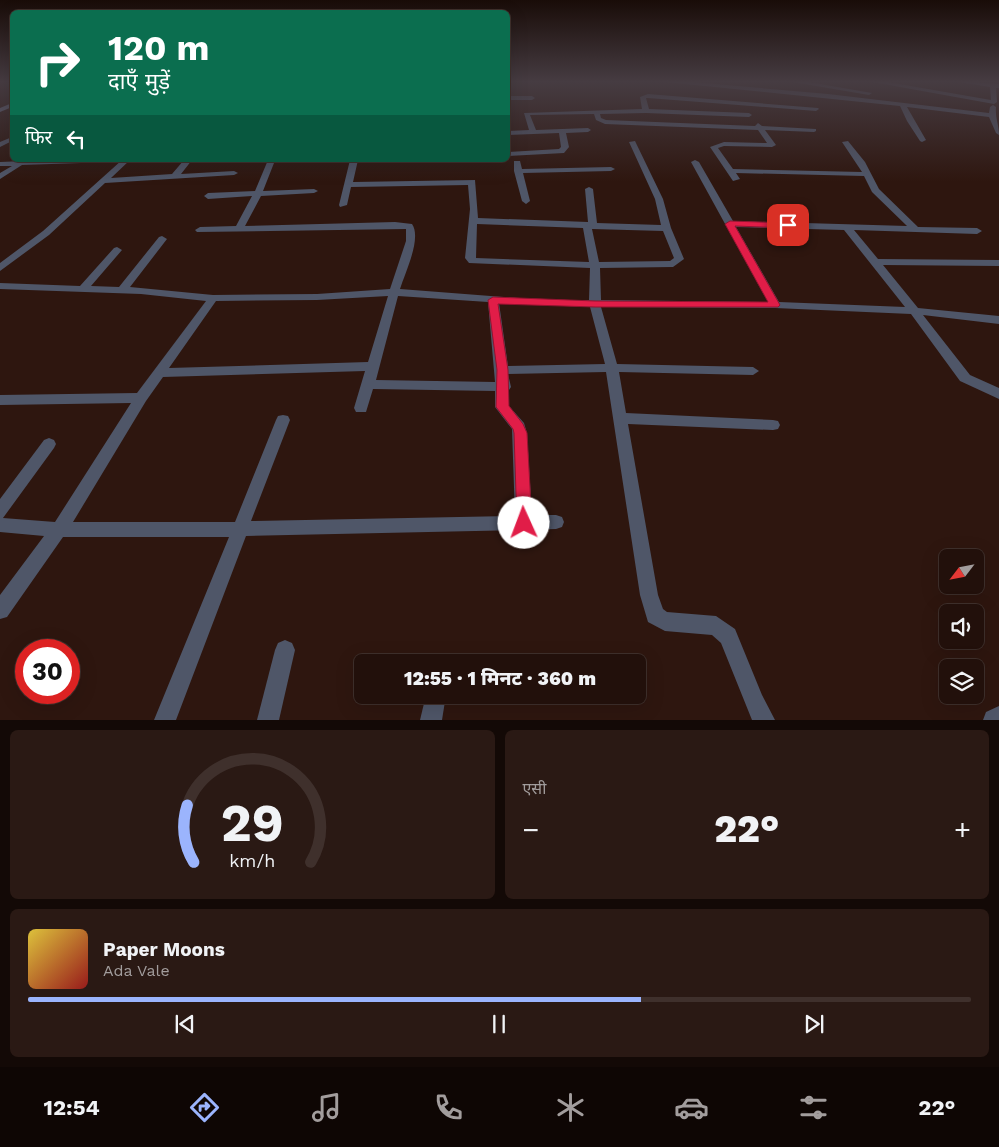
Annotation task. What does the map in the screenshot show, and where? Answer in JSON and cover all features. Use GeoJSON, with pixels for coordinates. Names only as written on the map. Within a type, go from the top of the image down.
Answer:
{"type":"FeatureCollection","features":[{"type":"Feature","properties":{"kind":"street"},"geometry":{"type":"LineString","coordinates":[[526,115],[533,132]]}},
{"type":"Feature","properties":{"kind":"street"},"geometry":{"type":"LineString","coordinates":[[597,115],[598,119],[605,122],[814,130]]}},
{"type":"Feature","properties":{"kind":"street"},"geometry":{"type":"LineString","coordinates":[[736,179],[714,147],[724,144],[772,145],[761,128],[749,115],[739,115]]}},
{"type":"Feature","properties":{"kind":"street"},"geometry":{"type":"LineString","coordinates":[[906,115],[922,140]]}},
{"type":"Feature","properties":{"kind":"street"},"geometry":{"type":"LineString","coordinates":[[994,115],[999,133]]}},
{"type":"Feature","properties":{"kind":"street"},"geometry":{"type":"LineString","coordinates":[[510,133],[588,130]]}},
{"type":"Feature","properties":{"kind":"street"},"geometry":{"type":"LineString","coordinates":[[526,201],[511,154],[561,151],[565,147],[562,131]]}},
{"type":"Feature","properties":{"kind":"street"},"geometry":{"type":"LineString","coordinates":[[349,185],[469,181],[473,184],[470,258],[473,261],[595,265],[668,265],[678,262],[679,259],[666,228],[659,199],[633,142]]}},
{"type":"Feature","properties":{"kind":"street"},"geometry":{"type":"LineString","coordinates":[[846,142],[861,162],[875,190],[914,228]]}},
{"type":"Feature","properties":{"kind":"street"},"geometry":{"type":"LineString","coordinates":[[0,164],[23,162]]}},
{"type":"Feature","properties":{"kind":"street"},"geometry":{"type":"LineString","coordinates":[[0,177],[23,162]]}},
{"type":"Feature","properties":{"kind":"street"},"geometry":{"type":"LineString","coordinates":[[0,268],[46,233],[124,162]]}},
{"type":"Feature","properties":{"kind":"street"},"geometry":{"type":"LineString","coordinates":[[174,177],[186,162]]}},
{"type":"Feature","properties":{"kind":"street"},"geometry":{"type":"LineString","coordinates":[[239,229],[258,194],[271,162]]}},
{"type":"Feature","properties":{"kind":"street"},"geometry":{"type":"LineString","coordinates":[[343,205],[354,162]]}},
{"type":"Feature","properties":{"kind":"street"},"geometry":{"type":"LineString","coordinates":[[695,162],[775,305]]}},
{"type":"Feature","properties":{"kind":"street"},"geometry":{"type":"LineString","coordinates":[[518,171],[611,169]]}},
{"type":"Feature","properties":{"kind":"street"},"geometry":{"type":"LineString","coordinates":[[731,171],[866,174]]}},
{"type":"Feature","properties":{"kind":"street"},"geometry":{"type":"LineString","coordinates":[[102,181],[234,173]]}},
{"type":"Feature","properties":{"kind":"street"},"geometry":{"type":"LineString","coordinates":[[588,190],[595,265],[595,304],[612,368],[649,595],[655,615],[665,621],[716,626],[723,630],[728,636],[754,702],[764,720]]}},
{"type":"Feature","properties":{"kind":"street"},"geometry":{"type":"LineString","coordinates":[[208,196],[314,191]]}},
{"type":"Feature","properties":{"kind":"street"},"geometry":{"type":"LineString","coordinates":[[473,221],[666,228]]}},
{"type":"Feature","properties":{"kind":"street"},"geometry":{"type":"LineString","coordinates":[[730,224],[977,231]]}},
{"type":"Feature","properties":{"kind":"street"},"geometry":{"type":"LineString","coordinates":[[200,230],[409,226],[411,229],[411,241],[394,292],[361,408]]}},
{"type":"Feature","properties":{"kind":"street"},"geometry":{"type":"LineString","coordinates":[[846,227],[876,262],[965,378],[999,394]]}},
{"type":"Feature","properties":{"kind":"street"},"geometry":{"type":"LineString","coordinates":[[122,290],[162,239]]}},
{"type":"Feature","properties":{"kind":"street"},"geometry":{"type":"LineString","coordinates":[[84,288],[117,250]]}},
{"type":"Feature","properties":{"kind":"street"},"geometry":{"type":"LineString","coordinates":[[876,262],[999,263]]}},
{"type":"Feature","properties":{"kind":"street"},"geometry":{"type":"LineString","coordinates":[[0,286],[122,290],[212,298],[317,297],[394,292],[493,300],[595,304],[775,305],[914,312],[999,320]]}},
{"type":"Feature","properties":{"kind":"street"},"geometry":{"type":"LineString","coordinates":[[0,610],[59,530],[141,398],[212,298]]}},
{"type":"Feature","properties":{"kind":"street"},"geometry":{"type":"LineString","coordinates":[[493,300],[504,387],[502,407],[519,427],[520,433],[524,523]]}},
{"type":"Feature","properties":{"kind":"street"},"geometry":{"type":"LineString","coordinates":[[159,373],[373,366]]}},
{"type":"Feature","properties":{"kind":"street"},"geometry":{"type":"LineString","coordinates":[[502,370],[612,368],[752,371]]}},
{"type":"Feature","properties":{"kind":"street"},"geometry":{"type":"LineString","coordinates":[[368,384],[504,387]]}},
{"type":"Feature","properties":{"kind":"street"},"geometry":{"type":"LineString","coordinates":[[0,400],[141,398]]}},
{"type":"Feature","properties":{"kind":"street"},"geometry":{"type":"LineString","coordinates":[[620,418],[773,425]]}},
{"type":"Feature","properties":{"kind":"street"},"geometry":{"type":"LineString","coordinates":[[165,720],[283,420]]}},
{"type":"Feature","properties":{"kind":"street"},"geometry":{"type":"LineString","coordinates":[[0,512],[49,444]]}},
{"type":"Feature","properties":{"kind":"street"},"geometry":{"type":"LineString","coordinates":[[0,524],[59,530],[240,529],[556,522]]}},
{"type":"Feature","properties":{"kind":"street"},"geometry":{"type":"LineString","coordinates":[[268,720],[285,650]]}},
{"type":"Feature","properties":{"kind":"street"},"geometry":{"type":"LineString","coordinates":[[432,720],[435,704]]}},
{"type":"Feature","properties":{"kind":"street"},"geometry":{"type":"LineString","coordinates":[[994,720],[999,717]]}},
{"type":"Feature","properties":{"kind":"route"},"geometry":{"type":"LineString","coordinates":[[524,523],[520,433],[519,427],[502,407],[504,387],[493,300],[595,304],[775,305],[730,224],[788,225]]}}]}
